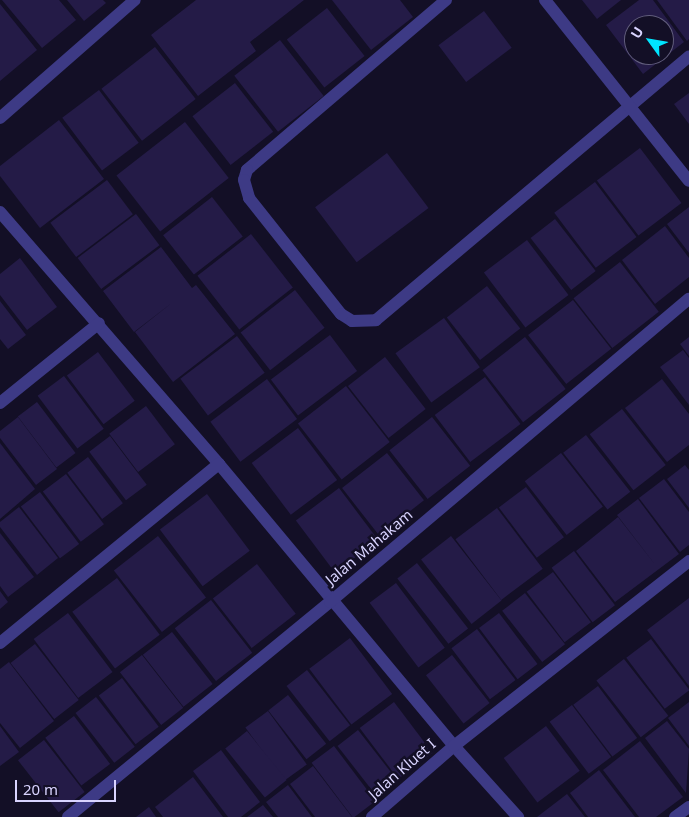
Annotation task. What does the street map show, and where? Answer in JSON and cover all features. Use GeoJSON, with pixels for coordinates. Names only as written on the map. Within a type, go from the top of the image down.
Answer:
{"type":"FeatureCollection","features":[{"type":"Feature","properties":{"kind":"street"},"geometry":{"type":"LineString","coordinates":[[0,118],[136,0]]}},
{"type":"Feature","properties":{"kind":"street"},"geometry":{"type":"LineString","coordinates":[[446,0],[247,170],[244,180],[249,198],[341,314],[352,322],[376,320],[689,56]]}},
{"type":"Feature","properties":{"kind":"street"},"geometry":{"type":"LineString","coordinates":[[545,0],[689,181]]}},
{"type":"Feature","properties":{"kind":"street"},"geometry":{"type":"LineString","coordinates":[[0,212],[219,464],[330,602],[518,817]]}},
{"type":"Feature","properties":{"kind":"street","name":"Jalan Mahakam"},"geometry":{"type":"LineString","coordinates":[[68,817],[330,602],[689,299]]}},
{"type":"Feature","properties":{"kind":"street"},"geometry":{"type":"LineString","coordinates":[[0,403],[99,324]]}},
{"type":"Feature","properties":{"kind":"street"},"geometry":{"type":"LineString","coordinates":[[0,643],[219,464]]}},
{"type":"Feature","properties":{"kind":"street","name":"Jalan Kluet I"},"geometry":{"type":"LineString","coordinates":[[372,817],[454,746],[689,562]]}},
{"type":"Feature","properties":{"kind":"street"},"geometry":{"type":"LineString","coordinates":[[675,817],[689,807]]}},
{"type":"Feature","properties":{"kind":"building"},"geometry":{"type":"Polygon","coordinates":[[[2,0],[59,0],[76,20],[42,48],[2,0]]]}},
{"type":"Feature","properties":{"kind":"building"},"geometry":{"type":"Polygon","coordinates":[[[67,0],[103,0],[106,3],[84,21],[67,0]]]}},
{"type":"Feature","properties":{"kind":"building"},"geometry":{"type":"Polygon","coordinates":[[[196,0],[304,0],[250,42],[256,51],[198,96],[151,35],[196,0]]]}},
{"type":"Feature","properties":{"kind":"building"},"geometry":{"type":"Polygon","coordinates":[[[332,0],[400,0],[413,17],[371,50],[332,0]]]}},
{"type":"Feature","properties":{"kind":"building"},"geometry":{"type":"Polygon","coordinates":[[[582,0],[621,0],[597,19],[582,0]]]}},
{"type":"Feature","properties":{"kind":"building"},"geometry":{"type":"Polygon","coordinates":[[[639,0],[653,0],[664,15],[624,15],[624,49],[606,25],[639,0]]]}},
{"type":"Feature","properties":{"kind":"building"},"geometry":{"type":"Polygon","coordinates":[[[657,0],[689,0],[689,39],[687,41],[674,23],[674,15],[668,15],[657,0]]]}},
{"type":"Feature","properties":{"kind":"building"},"geometry":{"type":"Polygon","coordinates":[[[0,4],[37,50],[0,81],[0,4]]]}},
{"type":"Feature","properties":{"kind":"building"},"geometry":{"type":"Polygon","coordinates":[[[327,8],[365,56],[324,87],[287,39],[327,8]]]}},
{"type":"Feature","properties":{"kind":"building"},"geometry":{"type":"Polygon","coordinates":[[[484,11],[512,48],[466,82],[438,45],[484,11]]]}},
{"type":"Feature","properties":{"kind":"building"},"geometry":{"type":"Polygon","coordinates":[[[674,28],[684,42],[674,50],[674,28]]]}},
{"type":"Feature","properties":{"kind":"building"},"geometry":{"type":"Polygon","coordinates":[[[280,40],[324,96],[278,132],[234,76],[280,40]]]}},
{"type":"Feature","properties":{"kind":"building"},"geometry":{"type":"Polygon","coordinates":[[[155,47],[196,99],[142,141],[101,89],[155,47]]]}},
{"type":"Feature","properties":{"kind":"building"},"geometry":{"type":"Polygon","coordinates":[[[636,65],[655,65],[643,74],[636,65]]]}},
{"type":"Feature","properties":{"kind":"building"},"geometry":{"type":"Polygon","coordinates":[[[235,83],[273,132],[231,165],[192,116],[235,83]]]}},
{"type":"Feature","properties":{"kind":"building"},"geometry":{"type":"Polygon","coordinates":[[[99,90],[139,143],[102,170],[62,118],[99,90]]]}},
{"type":"Feature","properties":{"kind":"building"},"geometry":{"type":"Polygon","coordinates":[[[689,93],[689,124],[674,104],[689,93]]]}},
{"type":"Feature","properties":{"kind":"building"},"geometry":{"type":"Polygon","coordinates":[[[59,120],[104,179],[40,228],[0,176],[0,166],[59,120]]]}},
{"type":"Feature","properties":{"kind":"building"},"geometry":{"type":"Polygon","coordinates":[[[185,122],[229,178],[160,232],[116,176],[185,122]]]}},
{"type":"Feature","properties":{"kind":"building"},"geometry":{"type":"Polygon","coordinates":[[[640,148],[682,203],[638,236],[597,180],[640,148]]]}},
{"type":"Feature","properties":{"kind":"building"},"geometry":{"type":"Polygon","coordinates":[[[387,153],[429,208],[357,262],[315,207],[387,153]]]}},
{"type":"Feature","properties":{"kind":"building"},"geometry":{"type":"Polygon","coordinates":[[[107,180],[133,214],[76,257],[50,223],[107,180]]]}},
{"type":"Feature","properties":{"kind":"building"},"geometry":{"type":"Polygon","coordinates":[[[595,182],[637,237],[596,268],[554,213],[595,182]]]}},
{"type":"Feature","properties":{"kind":"building"},"geometry":{"type":"Polygon","coordinates":[[[212,197],[243,236],[194,275],[163,235],[212,197]]]}},
{"type":"Feature","properties":{"kind":"building"},"geometry":{"type":"Polygon","coordinates":[[[689,207],[689,253],[667,224],[689,207]]]}},
{"type":"Feature","properties":{"kind":"building"},"geometry":{"type":"Polygon","coordinates":[[[136,214],[159,245],[101,289],[78,258],[136,214]]]}},
{"type":"Feature","properties":{"kind":"building"},"geometry":{"type":"Polygon","coordinates":[[[555,219],[596,271],[571,290],[531,238],[555,219]]]}},
{"type":"Feature","properties":{"kind":"building"},"geometry":{"type":"Polygon","coordinates":[[[665,226],[689,258],[689,277],[655,304],[622,260],[665,226]]]}},
{"type":"Feature","properties":{"kind":"building"},"geometry":{"type":"Polygon","coordinates":[[[251,234],[293,288],[239,329],[197,276],[251,234]]]}},
{"type":"Feature","properties":{"kind":"building"},"geometry":{"type":"Polygon","coordinates":[[[527,240],[569,295],[525,328],[484,272],[527,240]]]}},
{"type":"Feature","properties":{"kind":"building"},"geometry":{"type":"Polygon","coordinates":[[[161,247],[192,288],[196,285],[235,334],[173,382],[135,332],[173,302],[134,332],[103,291],[161,247]]]}},
{"type":"Feature","properties":{"kind":"building"},"geometry":{"type":"Polygon","coordinates":[[[20,258],[57,307],[27,330],[0,295],[0,274],[20,258]]]}},
{"type":"Feature","properties":{"kind":"building"},"geometry":{"type":"Polygon","coordinates":[[[620,262],[659,312],[612,348],[574,298],[620,262]]]}},
{"type":"Feature","properties":{"kind":"building"},"geometry":{"type":"Polygon","coordinates":[[[487,286],[520,329],[480,360],[447,317],[487,286]]]}},
{"type":"Feature","properties":{"kind":"building"},"geometry":{"type":"Polygon","coordinates":[[[295,290],[325,328],[270,370],[241,332],[295,290]]]}},
{"type":"Feature","properties":{"kind":"building"},"geometry":{"type":"Polygon","coordinates":[[[573,300],[611,349],[566,384],[528,335],[573,300]]]}},
{"type":"Feature","properties":{"kind":"building"},"geometry":{"type":"Polygon","coordinates":[[[0,301],[26,335],[8,349],[0,339],[0,301]]]}},
{"type":"Feature","properties":{"kind":"building"},"geometry":{"type":"Polygon","coordinates":[[[444,318],[480,367],[431,403],[395,353],[444,318]]]}},
{"type":"Feature","properties":{"kind":"building"},"geometry":{"type":"Polygon","coordinates":[[[330,335],[357,371],[298,415],[271,380],[330,335]]]}},
{"type":"Feature","properties":{"kind":"building"},"geometry":{"type":"Polygon","coordinates":[[[237,336],[265,373],[208,415],[180,379],[237,336]]]}},
{"type":"Feature","properties":{"kind":"building"},"geometry":{"type":"Polygon","coordinates":[[[525,337],[566,389],[523,422],[482,370],[525,337]]]}},
{"type":"Feature","properties":{"kind":"building"},"geometry":{"type":"Polygon","coordinates":[[[689,337],[689,356],[680,344],[689,337]]]}},
{"type":"Feature","properties":{"kind":"building"},"geometry":{"type":"Polygon","coordinates":[[[683,350],[689,358],[689,405],[660,367],[683,350]]]}},
{"type":"Feature","properties":{"kind":"building"},"geometry":{"type":"Polygon","coordinates":[[[98,352],[135,401],[104,424],[67,375],[98,352]]]}},
{"type":"Feature","properties":{"kind":"building"},"geometry":{"type":"Polygon","coordinates":[[[385,357],[426,409],[389,438],[348,386],[385,357]]]}},
{"type":"Feature","properties":{"kind":"building"},"geometry":{"type":"Polygon","coordinates":[[[64,376],[104,429],[77,449],[38,396],[64,376]]]}},
{"type":"Feature","properties":{"kind":"building"},"geometry":{"type":"Polygon","coordinates":[[[485,377],[521,424],[470,462],[435,415],[485,377]]]}},
{"type":"Feature","properties":{"kind":"building"},"geometry":{"type":"Polygon","coordinates":[[[267,379],[297,419],[240,462],[210,422],[267,379]]]}},
{"type":"Feature","properties":{"kind":"building"},"geometry":{"type":"Polygon","coordinates":[[[662,379],[689,414],[689,445],[667,462],[625,408],[662,379]]]}},
{"type":"Feature","properties":{"kind":"building"},"geometry":{"type":"Polygon","coordinates":[[[346,386],[390,442],[342,480],[298,424],[346,386]]]}},
{"type":"Feature","properties":{"kind":"building"},"geometry":{"type":"Polygon","coordinates":[[[37,402],[76,453],[56,468],[18,416],[37,402]]]}},
{"type":"Feature","properties":{"kind":"building"},"geometry":{"type":"Polygon","coordinates":[[[146,406],[175,444],[138,472],[109,434],[146,406]]]}},
{"type":"Feature","properties":{"kind":"building"},"geometry":{"type":"Polygon","coordinates":[[[622,409],[666,465],[633,490],[590,434],[622,409]]]}},
{"type":"Feature","properties":{"kind":"building"},"geometry":{"type":"Polygon","coordinates":[[[18,417],[57,469],[36,485],[0,438],[0,431],[18,417]]]}},
{"type":"Feature","properties":{"kind":"building"},"geometry":{"type":"Polygon","coordinates":[[[432,417],[470,466],[428,499],[389,450],[432,417]]]}},
{"type":"Feature","properties":{"kind":"building"},"geometry":{"type":"Polygon","coordinates":[[[298,428],[337,480],[291,515],[252,463],[298,428]]]}},
{"type":"Feature","properties":{"kind":"building"},"geometry":{"type":"Polygon","coordinates":[[[586,435],[630,492],[607,510],[563,453],[586,435]]]}},
{"type":"Feature","properties":{"kind":"building"},"geometry":{"type":"Polygon","coordinates":[[[110,436],[147,485],[126,500],[89,452],[110,436]]]}},
{"type":"Feature","properties":{"kind":"building"},"geometry":{"type":"Polygon","coordinates":[[[0,443],[35,489],[0,519],[0,443]]]}},
{"type":"Feature","properties":{"kind":"building"},"geometry":{"type":"Polygon","coordinates":[[[387,453],[424,500],[379,535],[342,488],[387,453]]]}},
{"type":"Feature","properties":{"kind":"building"},"geometry":{"type":"Polygon","coordinates":[[[561,453],[603,507],[567,535],[525,481],[561,453]]]}},
{"type":"Feature","properties":{"kind":"building"},"geometry":{"type":"Polygon","coordinates":[[[88,457],[123,503],[102,519],[67,473],[88,457]]]}},
{"type":"Feature","properties":{"kind":"building"},"geometry":{"type":"Polygon","coordinates":[[[685,465],[689,470],[689,508],[667,479],[685,465]]]}},
{"type":"Feature","properties":{"kind":"building"},"geometry":{"type":"Polygon","coordinates":[[[66,474],[104,524],[81,542],[43,491],[66,474]]]}},
{"type":"Feature","properties":{"kind":"building"},"geometry":{"type":"Polygon","coordinates":[[[664,479],[689,512],[689,545],[680,552],[639,498],[664,479]]]}},
{"type":"Feature","properties":{"kind":"building"},"geometry":{"type":"Polygon","coordinates":[[[526,487],[564,537],[537,558],[499,507],[526,487]]]}},
{"type":"Feature","properties":{"kind":"building"},"geometry":{"type":"Polygon","coordinates":[[[339,488],[378,540],[335,572],[296,520],[339,488]]]}},
{"type":"Feature","properties":{"kind":"building"},"geometry":{"type":"Polygon","coordinates":[[[40,492],[79,544],[60,558],[21,506],[40,492]]]}},
{"type":"Feature","properties":{"kind":"building"},"geometry":{"type":"Polygon","coordinates":[[[207,494],[250,551],[203,586],[160,530],[207,494]]]}},
{"type":"Feature","properties":{"kind":"building"},"geometry":{"type":"Polygon","coordinates":[[[638,499],[679,554],[615,602],[576,551],[618,517],[657,567],[617,515],[638,499]]]}},
{"type":"Feature","properties":{"kind":"building"},"geometry":{"type":"Polygon","coordinates":[[[19,507],[58,558],[37,575],[0,527],[0,522],[19,507]]]}},
{"type":"Feature","properties":{"kind":"building"},"geometry":{"type":"Polygon","coordinates":[[[497,508],[543,569],[501,600],[455,539],[497,508]]]}},
{"type":"Feature","properties":{"kind":"building"},"geometry":{"type":"Polygon","coordinates":[[[0,533],[34,577],[8,597],[0,586],[0,533]]]}},
{"type":"Feature","properties":{"kind":"building"},"geometry":{"type":"Polygon","coordinates":[[[158,536],[206,597],[162,632],[114,570],[158,536]]]}},
{"type":"Feature","properties":{"kind":"building"},"geometry":{"type":"Polygon","coordinates":[[[451,536],[501,601],[472,624],[421,559],[451,536]]]}},
{"type":"Feature","properties":{"kind":"building"},"geometry":{"type":"Polygon","coordinates":[[[574,551],[615,605],[593,622],[552,568],[574,551]]]}},
{"type":"Feature","properties":{"kind":"building"},"geometry":{"type":"Polygon","coordinates":[[[417,563],[468,628],[448,644],[397,578],[417,563]]]}},
{"type":"Feature","properties":{"kind":"building"},"geometry":{"type":"Polygon","coordinates":[[[257,564],[296,614],[252,648],[213,598],[257,564]]]}},
{"type":"Feature","properties":{"kind":"building"},"geometry":{"type":"Polygon","coordinates":[[[553,572],[591,622],[565,642],[527,592],[553,572]]]}},
{"type":"Feature","properties":{"kind":"building"},"geometry":{"type":"Polygon","coordinates":[[[117,578],[160,635],[115,668],[72,612],[117,578]]]}},
{"type":"Feature","properties":{"kind":"building"},"geometry":{"type":"Polygon","coordinates":[[[396,583],[445,648],[418,668],[370,603],[396,583]]]}},
{"type":"Feature","properties":{"kind":"building"},"geometry":{"type":"Polygon","coordinates":[[[0,591],[8,602],[0,609],[0,591]]]}},
{"type":"Feature","properties":{"kind":"building"},"geometry":{"type":"Polygon","coordinates":[[[525,593],[565,644],[542,662],[502,611],[525,593]]]}},
{"type":"Feature","properties":{"kind":"building"},"geometry":{"type":"Polygon","coordinates":[[[689,598],[689,686],[647,630],[689,598]]]}},
{"type":"Feature","properties":{"kind":"building"},"geometry":{"type":"Polygon","coordinates":[[[211,600],[252,653],[216,681],[175,628],[211,600]]]}},
{"type":"Feature","properties":{"kind":"building"},"geometry":{"type":"Polygon","coordinates":[[[68,613],[113,672],[78,698],[34,639],[68,613]]]}},
{"type":"Feature","properties":{"kind":"building"},"geometry":{"type":"Polygon","coordinates":[[[499,613],[538,664],[518,679],[479,628],[499,613]]]}},
{"type":"Feature","properties":{"kind":"building"},"geometry":{"type":"Polygon","coordinates":[[[477,629],[516,680],[490,699],[451,648],[477,629]]]}},
{"type":"Feature","properties":{"kind":"building"},"geometry":{"type":"Polygon","coordinates":[[[172,632],[213,684],[183,707],[143,655],[172,632]]]}},
{"type":"Feature","properties":{"kind":"building"},"geometry":{"type":"Polygon","coordinates":[[[350,638],[392,694],[351,725],[309,669],[350,638]]]}},
{"type":"Feature","properties":{"kind":"building"},"geometry":{"type":"Polygon","coordinates":[[[651,639],[689,689],[665,709],[626,658],[651,639]]]}},
{"type":"Feature","properties":{"kind":"building"},"geometry":{"type":"Polygon","coordinates":[[[35,644],[79,700],[54,719],[11,663],[35,644]]]}},
{"type":"Feature","properties":{"kind":"building"},"geometry":{"type":"Polygon","coordinates":[[[142,655],[183,708],[161,725],[120,672],[142,655]]]}},
{"type":"Feature","properties":{"kind":"building"},"geometry":{"type":"Polygon","coordinates":[[[452,655],[490,703],[464,723],[426,675],[452,655]]]}},
{"type":"Feature","properties":{"kind":"building"},"geometry":{"type":"Polygon","coordinates":[[[624,659],[668,716],[641,737],[596,681],[624,659]]]}},
{"type":"Feature","properties":{"kind":"building"},"geometry":{"type":"Polygon","coordinates":[[[9,662],[54,721],[20,748],[0,723],[0,669],[9,662]]]}},
{"type":"Feature","properties":{"kind":"building"},"geometry":{"type":"Polygon","coordinates":[[[307,670],[350,725],[330,741],[287,686],[307,670]]]}},
{"type":"Feature","properties":{"kind":"building"},"geometry":{"type":"Polygon","coordinates":[[[122,678],[159,727],[136,744],[99,695],[122,678]]]}},
{"type":"Feature","properties":{"kind":"building"},"geometry":{"type":"Polygon","coordinates":[[[598,686],[637,738],[612,757],[573,705],[598,686]]]}},
{"type":"Feature","properties":{"kind":"building"},"geometry":{"type":"Polygon","coordinates":[[[288,695],[326,744],[306,759],[268,710],[288,695]]]}},
{"type":"Feature","properties":{"kind":"building"},"geometry":{"type":"Polygon","coordinates":[[[96,697],[135,747],[114,763],[76,713],[96,697]]]}},
{"type":"Feature","properties":{"kind":"building"},"geometry":{"type":"Polygon","coordinates":[[[394,702],[433,753],[398,779],[360,728],[394,702]]]}},
{"type":"Feature","properties":{"kind":"building"},"geometry":{"type":"Polygon","coordinates":[[[689,702],[689,746],[668,718],[689,702]]]}},
{"type":"Feature","properties":{"kind":"building"},"geometry":{"type":"Polygon","coordinates":[[[572,705],[611,757],[589,774],[550,722],[572,705]]]}},
{"type":"Feature","properties":{"kind":"building"},"geometry":{"type":"Polygon","coordinates":[[[268,711],[307,764],[284,781],[245,727],[268,711]]]}},
{"type":"Feature","properties":{"kind":"building"},"geometry":{"type":"Polygon","coordinates":[[[74,716],[110,764],[81,786],[45,738],[74,716]]]}},
{"type":"Feature","properties":{"kind":"building"},"geometry":{"type":"Polygon","coordinates":[[[667,721],[689,749],[686,793],[645,738],[667,721]]]}},
{"type":"Feature","properties":{"kind":"building"},"geometry":{"type":"Polygon","coordinates":[[[0,726],[19,752],[0,766],[0,726]]]}},
{"type":"Feature","properties":{"kind":"building"},"geometry":{"type":"Polygon","coordinates":[[[546,726],[580,771],[537,803],[504,758],[546,726]]]}},
{"type":"Feature","properties":{"kind":"building"},"geometry":{"type":"Polygon","coordinates":[[[358,730],[397,780],[376,796],[338,746],[358,730]]]}},
{"type":"Feature","properties":{"kind":"building"},"geometry":{"type":"Polygon","coordinates":[[[247,731],[287,780],[265,798],[225,749],[247,731]]]}},
{"type":"Feature","properties":{"kind":"building"},"geometry":{"type":"Polygon","coordinates":[[[44,740],[85,792],[59,812],[18,760],[44,740]]]}},
{"type":"Feature","properties":{"kind":"building"},"geometry":{"type":"Polygon","coordinates":[[[640,741],[683,797],[656,817],[639,817],[603,770],[640,741]]]}},
{"type":"Feature","properties":{"kind":"building"},"geometry":{"type":"Polygon","coordinates":[[[334,746],[376,801],[352,817],[312,763],[334,746]]]}},
{"type":"Feature","properties":{"kind":"building"},"geometry":{"type":"Polygon","coordinates":[[[221,750],[260,802],[241,817],[228,817],[193,771],[221,750]]]}},
{"type":"Feature","properties":{"kind":"building"},"geometry":{"type":"Polygon","coordinates":[[[313,766],[352,817],[315,817],[290,784],[313,766]]]}},
{"type":"Feature","properties":{"kind":"building"},"geometry":{"type":"Polygon","coordinates":[[[599,770],[635,817],[588,817],[570,793],[599,770]]]}},
{"type":"Feature","properties":{"kind":"building"},"geometry":{"type":"Polygon","coordinates":[[[193,777],[223,817],[163,817],[155,807],[193,777]]]}},
{"type":"Feature","properties":{"kind":"building"},"geometry":{"type":"Polygon","coordinates":[[[288,785],[312,817],[278,817],[266,802],[288,785]]]}},
{"type":"Feature","properties":{"kind":"building"},"geometry":{"type":"Polygon","coordinates":[[[567,794],[585,817],[537,817],[567,794]]]}},
{"type":"Feature","properties":{"kind":"building"},"geometry":{"type":"Polygon","coordinates":[[[263,805],[273,817],[247,817],[263,805]]]}},
{"type":"Feature","properties":{"kind":"building"},"geometry":{"type":"Polygon","coordinates":[[[149,807],[156,817],[136,817],[149,807]]]}}]}
